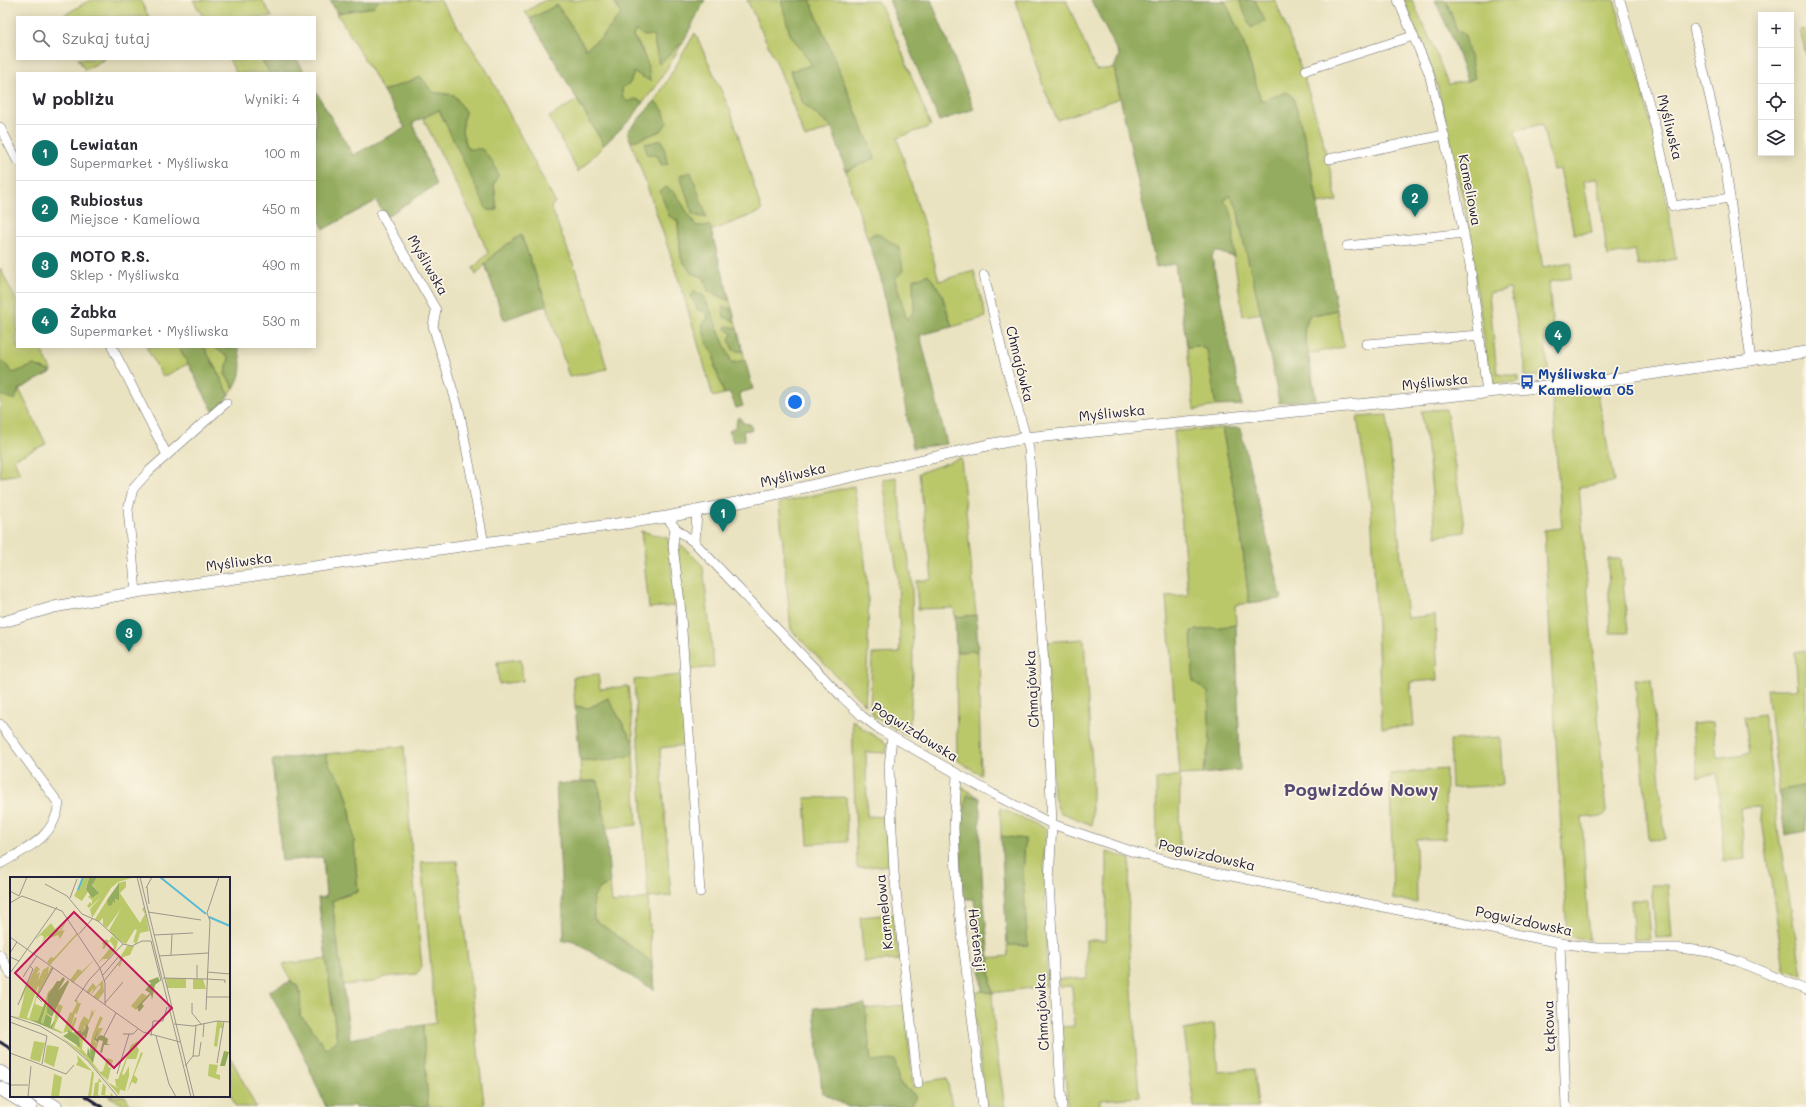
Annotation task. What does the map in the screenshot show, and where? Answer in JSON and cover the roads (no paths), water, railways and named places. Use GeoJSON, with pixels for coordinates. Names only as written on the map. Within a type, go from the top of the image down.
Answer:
{"type":"FeatureCollection","features":[{"type":"Feature","properties":{"kind":"main road"},"geometry":{"type":"LineString","coordinates":[[0,1072],[10,1078]]}},
{"type":"Feature","properties":{"kind":"main road"},"geometry":{"type":"LineString","coordinates":[[0,1088],[10,1094]]}},
{"type":"Feature","properties":{"kind":"main road"},"geometry":{"type":"LineString","coordinates":[[15,1097],[30,1107]]}},
{"type":"Feature","properties":{"kind":"main road"},"geometry":{"type":"LineString","coordinates":[[40,1097],[56,1107]]}},
{"type":"Feature","properties":{"kind":"street","name":"Kameliowa"},"geometry":{"type":"LineString","coordinates":[[1398,0],[1429,73],[1444,135],[1464,233],[1480,335],[1487,392]]}},
{"type":"Feature","properties":{"kind":"street","name":"Myśliwska"},"geometry":{"type":"LineString","coordinates":[[1620,0],[1656,129],[1673,206],[1730,198]]}},
{"type":"Feature","properties":{"kind":"street"},"geometry":{"type":"LineString","coordinates":[[1694,29],[1725,163],[1751,361]]}},
{"type":"Feature","properties":{"kind":"street"},"geometry":{"type":"LineString","coordinates":[[1306,70],[1413,36]]}},
{"type":"Feature","properties":{"kind":"street"},"geometry":{"type":"LineString","coordinates":[[0,127],[16,158]]}},
{"type":"Feature","properties":{"kind":"street"},"geometry":{"type":"LineString","coordinates":[[1329,159],[1444,135]]}},
{"type":"Feature","properties":{"kind":"street","name":"Myśliwska"},"geometry":{"type":"LineString","coordinates":[[381,214],[436,310],[433,326],[460,414],[484,544]]}},
{"type":"Feature","properties":{"kind":"street"},"geometry":{"type":"LineString","coordinates":[[1347,246],[1464,233]]}},
{"type":"Feature","properties":{"kind":"street","name":"Chmajówka"},"geometry":{"type":"LineString","coordinates":[[984,275],[1005,363],[1029,450],[1041,604],[1052,824],[1049,882],[1062,1107]]}},
{"type":"Feature","properties":{"kind":"street"},"geometry":{"type":"LineString","coordinates":[[1366,344],[1480,335]]}},
{"type":"Feature","properties":{"kind":"street"},"geometry":{"type":"LineString","coordinates":[[113,348],[167,456]]}},
{"type":"Feature","properties":{"kind":"street","name":"Myśliwska"},"geometry":{"type":"LineString","coordinates":[[0,623],[54,607],[136,592],[484,544],[697,512],[988,445],[1025,438],[1608,380],[1751,361],[1806,352]]}},
{"type":"Feature","properties":{"kind":"street"},"geometry":{"type":"LineString","coordinates":[[136,592],[128,510],[133,489],[226,403]]}},
{"type":"Feature","properties":{"kind":"street"},"geometry":{"type":"LineString","coordinates":[[695,543],[697,512]]}},
{"type":"Feature","properties":{"kind":"street","name":"Pogwizdowska"},"geometry":{"type":"LineString","coordinates":[[667,517],[675,528],[695,543],[846,701],[872,724],[957,775],[1052,824],[1134,852],[1192,868],[1560,943],[1596,948],[1678,948],[1710,952],[1737,961],[1806,990]]}},
{"type":"Feature","properties":{"kind":"street"},"geometry":{"type":"LineString","coordinates":[[675,528],[672,546],[680,602],[700,892]]}},
{"type":"Feature","properties":{"kind":"street"},"geometry":{"type":"LineString","coordinates":[[0,724],[59,804],[52,825],[41,840],[0,864]]}},
{"type":"Feature","properties":{"kind":"street","name":"Karmelowa"},"geometry":{"type":"LineString","coordinates":[[892,737],[889,767],[894,872],[918,1084]]}},
{"type":"Feature","properties":{"kind":"street","name":"Hortensji"},"geometry":{"type":"LineString","coordinates":[[957,775],[954,828],[957,894],[983,1107]]}},
{"type":"Feature","properties":{"kind":"street","name":"Łąkowa"},"geometry":{"type":"LineString","coordinates":[[1560,943],[1566,1107]]}},
{"type":"Feature","properties":{"kind":"street"},"geometry":{"type":"LineString","coordinates":[[0,955],[10,972]]}},
{"type":"Feature","properties":{"kind":"railway"},"geometry":{"type":"LineString","coordinates":[[0,1042],[10,1048]]}},
{"type":"Feature","properties":{"kind":"railway"},"geometry":{"type":"LineString","coordinates":[[87,1097],[102,1107]]}},
{"type":"Feature","properties":{"kind":"place","name":"Rubiostus"},"geometry":{"type":"Point","coordinates":[1415,217]}},
{"type":"Feature","properties":{"kind":"place","name":"Żabka"},"geometry":{"type":"Point","coordinates":[1558,354]}},
{"type":"Feature","properties":{"kind":"place","name":"Myśliwska / Kameliowa 05"},"geometry":{"type":"Point","coordinates":[1527,382]}},
{"type":"Feature","properties":{"kind":"place","name":"Lewiatan"},"geometry":{"type":"Point","coordinates":[723,532]}},
{"type":"Feature","properties":{"kind":"place","name":"MOTO R.S."},"geometry":{"type":"Point","coordinates":[129,652]}},
{"type":"Feature","properties":{"kind":"district","name":"Pogwizdów Nowy"},"geometry":{"type":"Point","coordinates":[1361,790]}}]}
